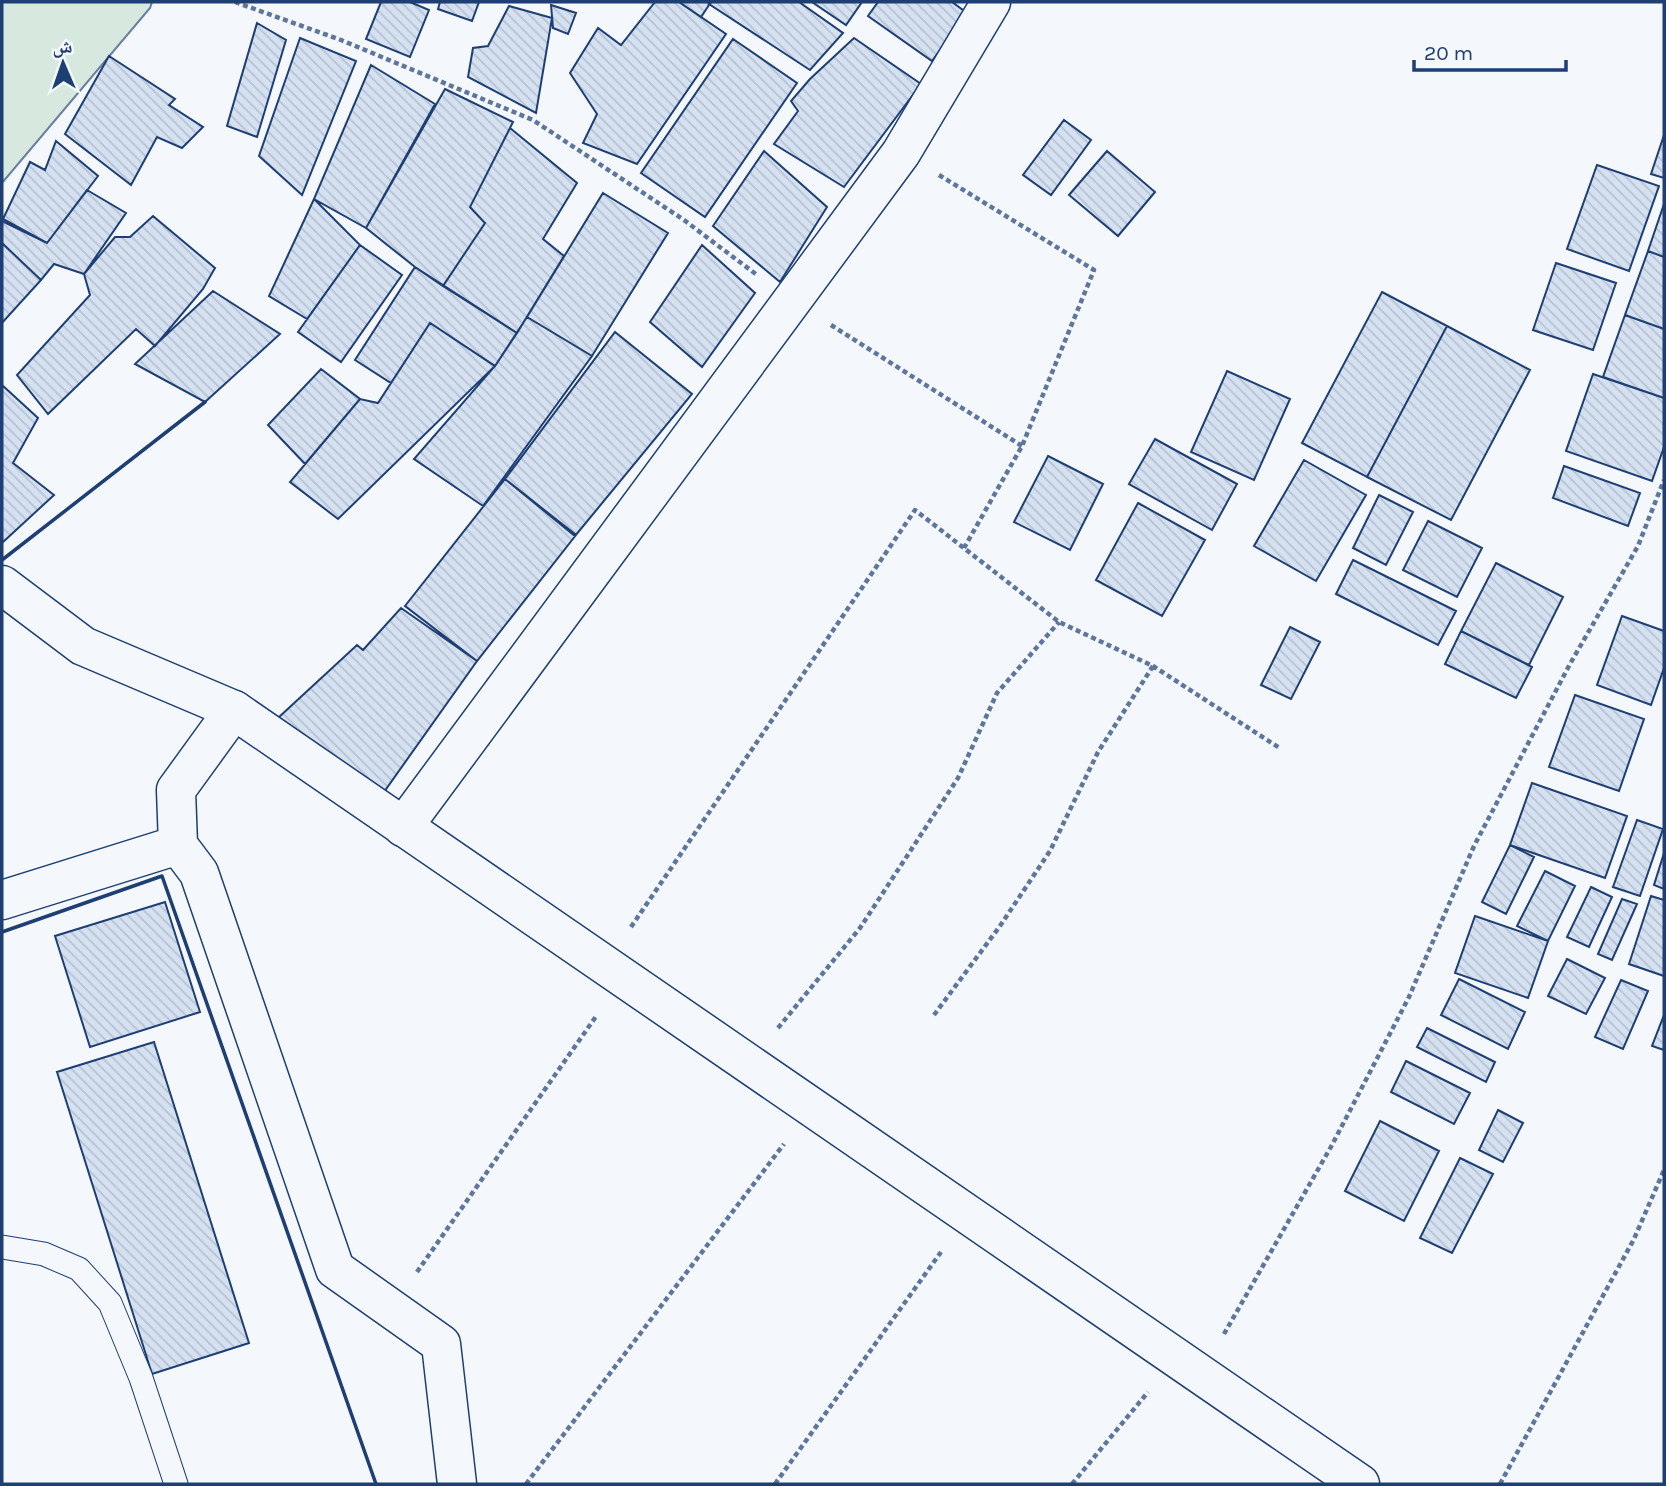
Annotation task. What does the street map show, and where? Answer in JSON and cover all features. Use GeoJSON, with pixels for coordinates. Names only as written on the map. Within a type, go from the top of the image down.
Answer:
{"type":"FeatureCollection","features":[{"type":"Feature","properties":{"kind":"street"},"geometry":{"type":"LineString","coordinates":[[403,827],[901,153],[991,2]]}},
{"type":"Feature","properties":{"kind":"street"},"geometry":{"type":"LineString","coordinates":[[2,584],[83,646],[234,710],[1360,1484]]}},
{"type":"Feature","properties":{"kind":"street"},"geometry":{"type":"LineString","coordinates":[[234,710],[176,790],[178,845],[199,873],[335,1269],[440,1343],[457,1484]]}},
{"type":"Feature","properties":{"kind":"street"},"geometry":{"type":"LineString","coordinates":[[2,900],[178,845]]}},
{"type":"Feature","properties":{"kind":"lane"},"geometry":{"type":"LineString","coordinates":[[2,1247],[44,1254],[79,1269],[110,1303],[141,1378],[176,1484]]}},
{"type":"Feature","properties":{"kind":"path"},"geometry":{"type":"LineString","coordinates":[[235,2],[341,40],[533,120],[684,220],[792,301],[1022,446]]}},
{"type":"Feature","properties":{"kind":"path"},"geometry":{"type":"LineString","coordinates":[[901,153],[1094,270],[1022,446],[964,548]]}},
{"type":"Feature","properties":{"kind":"path"},"geometry":{"type":"LineString","coordinates":[[1072,1484],[1134,1412],[1187,1366],[1332,1145],[1403,1009],[1474,846],[1570,664],[1637,546],[1664,480]]}},
{"type":"Feature","properties":{"kind":"path"},"geometry":{"type":"LineString","coordinates":[[391,1309],[915,509],[1059,622],[1153,666],[1281,749]]}},
{"type":"Feature","properties":{"kind":"path"},"geometry":{"type":"LineString","coordinates":[[748,1064],[860,928],[958,778],[997,693],[1059,622]]}},
{"type":"Feature","properties":{"kind":"path"},"geometry":{"type":"LineString","coordinates":[[934,1015],[1000,926],[1050,851],[1098,752],[1153,666]]}},
{"type":"Feature","properties":{"kind":"path"},"geometry":{"type":"LineString","coordinates":[[526,1484],[812,1107]]}},
{"type":"Feature","properties":{"kind":"path"},"geometry":{"type":"LineString","coordinates":[[1500,1484],[1633,1240],[1664,1170]]}},
{"type":"Feature","properties":{"kind":"path"},"geometry":{"type":"LineString","coordinates":[[775,1484],[968,1215]]}},
{"type":"Feature","properties":{"kind":"shaded area"},"geometry":{"type":"Polygon","coordinates":[[[2,2],[152,2],[150,8],[2,183],[2,2]]]}},
{"type":"Feature","properties":{"kind":"building"},"geometry":{"type":"Polygon","coordinates":[[[381,2],[410,2],[429,10],[410,57],[366,39],[381,2]]]}},
{"type":"Feature","properties":{"kind":"building"},"geometry":{"type":"Polygon","coordinates":[[[440,2],[479,2],[472,21],[438,9],[440,2]]]}},
{"type":"Feature","properties":{"kind":"building"},"geometry":{"type":"Polygon","coordinates":[[[655,2],[679,2],[726,34],[637,164],[583,143],[597,114],[570,73],[598,28],[621,45],[655,2]]]}},
{"type":"Feature","properties":{"kind":"building"},"geometry":{"type":"Polygon","coordinates":[[[679,2],[711,2],[701,17],[679,2]]]}},
{"type":"Feature","properties":{"kind":"building"},"geometry":{"type":"Polygon","coordinates":[[[799,2],[843,33],[810,70],[709,4],[799,2]]]}},
{"type":"Feature","properties":{"kind":"building"},"geometry":{"type":"Polygon","coordinates":[[[812,2],[862,2],[846,25],[812,2]]]}},
{"type":"Feature","properties":{"kind":"building"},"geometry":{"type":"Polygon","coordinates":[[[878,2],[952,2],[967,13],[932,61],[868,16],[878,2]]]}},
{"type":"Feature","properties":{"kind":"building"},"geometry":{"type":"Polygon","coordinates":[[[551,5],[576,13],[568,34],[553,28],[551,5]]]}},
{"type":"Feature","properties":{"kind":"building"},"geometry":{"type":"Polygon","coordinates":[[[509,6],[552,18],[536,113],[468,77],[473,48],[488,46],[509,6]]]}},
{"type":"Feature","properties":{"kind":"building"},"geometry":{"type":"Polygon","coordinates":[[[257,23],[286,40],[257,137],[227,126],[257,23]]]}},
{"type":"Feature","properties":{"kind":"building"},"geometry":{"type":"Polygon","coordinates":[[[300,38],[356,61],[302,195],[259,156],[300,38]]]}},
{"type":"Feature","properties":{"kind":"building"},"geometry":{"type":"Polygon","coordinates":[[[854,38],[921,84],[844,187],[774,144],[798,111],[791,101],[810,79],[854,38]]]}},
{"type":"Feature","properties":{"kind":"building"},"geometry":{"type":"Polygon","coordinates":[[[733,39],[797,83],[705,217],[641,173],[733,39]]]}},
{"type":"Feature","properties":{"kind":"building"},"geometry":{"type":"Polygon","coordinates":[[[109,56],[175,99],[169,105],[203,127],[182,148],[157,137],[131,185],[65,134],[109,56]]]}},
{"type":"Feature","properties":{"kind":"building"},"geometry":{"type":"Polygon","coordinates":[[[371,65],[435,104],[366,228],[314,199],[371,65]]]}},
{"type":"Feature","properties":{"kind":"building"},"geometry":{"type":"Polygon","coordinates":[[[445,89],[513,122],[470,207],[485,223],[443,286],[366,228],[445,89]]]}},
{"type":"Feature","properties":{"kind":"building"},"geometry":{"type":"Polygon","coordinates":[[[1064,120],[1091,140],[1051,195],[1023,175],[1064,120]]]}},
{"type":"Feature","properties":{"kind":"building"},"geometry":{"type":"Polygon","coordinates":[[[510,128],[577,183],[543,239],[564,256],[517,333],[443,286],[485,223],[470,207],[510,128]]]}},
{"type":"Feature","properties":{"kind":"building"},"geometry":{"type":"Polygon","coordinates":[[[1664,135],[1664,178],[1651,174],[1664,135]]]}},
{"type":"Feature","properties":{"kind":"building"},"geometry":{"type":"Polygon","coordinates":[[[56,141],[98,176],[47,243],[3,219],[30,162],[45,170],[56,141]]]}},
{"type":"Feature","properties":{"kind":"building"},"geometry":{"type":"Polygon","coordinates":[[[764,151],[827,207],[780,282],[713,226],[764,151]]]}},
{"type":"Feature","properties":{"kind":"building"},"geometry":{"type":"Polygon","coordinates":[[[1107,151],[1155,192],[1118,236],[1069,195],[1107,151]]]}},
{"type":"Feature","properties":{"kind":"building"},"geometry":{"type":"Polygon","coordinates":[[[1597,165],[1659,186],[1629,271],[1567,249],[1597,165]]]}},
{"type":"Feature","properties":{"kind":"building"},"geometry":{"type":"Polygon","coordinates":[[[87,190],[126,213],[84,274],[54,264],[41,280],[2,243],[2,221],[47,243],[87,190]]]}},
{"type":"Feature","properties":{"kind":"building"},"geometry":{"type":"Polygon","coordinates":[[[603,193],[668,233],[592,356],[527,317],[603,193]]]}},
{"type":"Feature","properties":{"kind":"building"},"geometry":{"type":"Polygon","coordinates":[[[314,199],[360,245],[307,319],[269,296],[314,199]]]}},
{"type":"Feature","properties":{"kind":"building"},"geometry":{"type":"Polygon","coordinates":[[[1664,204],[1664,257],[1648,251],[1664,204]]]}},
{"type":"Feature","properties":{"kind":"building"},"geometry":{"type":"Polygon","coordinates":[[[153,216],[215,268],[203,289],[155,346],[136,329],[48,414],[17,375],[90,295],[84,274],[115,237],[130,237],[153,216]]]}},
{"type":"Feature","properties":{"kind":"building"},"geometry":{"type":"Polygon","coordinates":[[[2,243],[41,280],[2,323],[2,243]]]}},
{"type":"Feature","properties":{"kind":"building"},"geometry":{"type":"Polygon","coordinates":[[[360,245],[402,275],[341,362],[298,332],[360,245]]]}},
{"type":"Feature","properties":{"kind":"building"},"geometry":{"type":"Polygon","coordinates":[[[702,245],[755,293],[702,367],[650,322],[702,245]]]}},
{"type":"Feature","properties":{"kind":"building"},"geometry":{"type":"Polygon","coordinates":[[[1648,251],[1664,257],[1664,329],[1625,315],[1648,251]]]}},
{"type":"Feature","properties":{"kind":"building"},"geometry":{"type":"Polygon","coordinates":[[[1556,263],[1616,283],[1593,350],[1533,330],[1556,263]]]}},
{"type":"Feature","properties":{"kind":"building"},"geometry":{"type":"Polygon","coordinates":[[[415,267],[517,333],[495,366],[430,323],[391,383],[355,360],[415,267]]]}},
{"type":"Feature","properties":{"kind":"building"},"geometry":{"type":"Polygon","coordinates":[[[213,291],[280,334],[205,402],[135,364],[213,291]]]}},
{"type":"Feature","properties":{"kind":"building"},"geometry":{"type":"Polygon","coordinates":[[[1382,292],[1447,326],[1367,477],[1302,443],[1382,292]]]}},
{"type":"Feature","properties":{"kind":"building"},"geometry":{"type":"Polygon","coordinates":[[[1625,315],[1664,329],[1664,398],[1603,377],[1625,315]]]}},
{"type":"Feature","properties":{"kind":"building"},"geometry":{"type":"Polygon","coordinates":[[[527,317],[592,356],[483,506],[414,459],[495,366],[527,317]]]}},
{"type":"Feature","properties":{"kind":"building"},"geometry":{"type":"Polygon","coordinates":[[[430,323],[495,366],[338,519],[290,482],[360,399],[378,403],[430,323]]]}},
{"type":"Feature","properties":{"kind":"building"},"geometry":{"type":"Polygon","coordinates":[[[1447,326],[1530,370],[1451,520],[1367,477],[1447,326]]]}},
{"type":"Feature","properties":{"kind":"building"},"geometry":{"type":"Polygon","coordinates":[[[615,332],[692,394],[575,536],[505,479],[615,332]]]}},
{"type":"Feature","properties":{"kind":"building"},"geometry":{"type":"Polygon","coordinates":[[[321,369],[360,399],[305,464],[268,425],[321,369]]]}},
{"type":"Feature","properties":{"kind":"building"},"geometry":{"type":"Polygon","coordinates":[[[1227,371],[1290,399],[1254,480],[1191,452],[1227,371]]]}},
{"type":"Feature","properties":{"kind":"building"},"geometry":{"type":"Polygon","coordinates":[[[1593,374],[1664,398],[1664,447],[1652,481],[1566,451],[1593,374]]]}},
{"type":"Feature","properties":{"kind":"building"},"geometry":{"type":"Polygon","coordinates":[[[2,385],[38,418],[13,463],[54,495],[2,543],[2,385]]]}},
{"type":"Feature","properties":{"kind":"building"},"geometry":{"type":"Polygon","coordinates":[[[1155,439],[1237,484],[1212,530],[1129,484],[1155,439]]]}},
{"type":"Feature","properties":{"kind":"building"},"geometry":{"type":"Polygon","coordinates":[[[1048,456],[1103,484],[1070,550],[1014,522],[1048,456]]]}},
{"type":"Feature","properties":{"kind":"building"},"geometry":{"type":"Polygon","coordinates":[[[1304,460],[1366,495],[1316,581],[1254,546],[1304,460]]]}},
{"type":"Feature","properties":{"kind":"building"},"geometry":{"type":"Polygon","coordinates":[[[1564,466],[1640,493],[1628,526],[1553,498],[1564,466]]]}},
{"type":"Feature","properties":{"kind":"building"},"geometry":{"type":"Polygon","coordinates":[[[505,479],[576,535],[477,661],[405,606],[505,479]]]}},
{"type":"Feature","properties":{"kind":"building"},"geometry":{"type":"Polygon","coordinates":[[[1379,495],[1413,512],[1386,565],[1353,548],[1379,495]]]}},
{"type":"Feature","properties":{"kind":"building"},"geometry":{"type":"Polygon","coordinates":[[[1138,503],[1205,540],[1162,616],[1096,580],[1138,503]]]}},
{"type":"Feature","properties":{"kind":"building"},"geometry":{"type":"Polygon","coordinates":[[[1428,521],[1482,548],[1457,597],[1403,570],[1428,521]]]}},
{"type":"Feature","properties":{"kind":"building"},"geometry":{"type":"Polygon","coordinates":[[[1353,560],[1456,611],[1438,645],[1336,594],[1353,560]]]}},
{"type":"Feature","properties":{"kind":"building"},"geometry":{"type":"Polygon","coordinates":[[[1496,563],[1563,597],[1529,665],[1461,631],[1496,563]]]}},
{"type":"Feature","properties":{"kind":"building"},"geometry":{"type":"Polygon","coordinates":[[[401,608],[477,661],[379,799],[278,718],[357,645],[363,650],[401,608]]]}},
{"type":"Feature","properties":{"kind":"building"},"geometry":{"type":"Polygon","coordinates":[[[1622,616],[1664,631],[1664,668],[1651,705],[1597,685],[1622,616]]]}},
{"type":"Feature","properties":{"kind":"building"},"geometry":{"type":"Polygon","coordinates":[[[1290,627],[1320,642],[1291,699],[1261,685],[1290,627]]]}},
{"type":"Feature","properties":{"kind":"building"},"geometry":{"type":"Polygon","coordinates":[[[1461,631],[1532,667],[1516,698],[1445,664],[1461,631]]]}},
{"type":"Feature","properties":{"kind":"building"},"geometry":{"type":"Polygon","coordinates":[[[1575,695],[1644,719],[1619,791],[1549,767],[1575,695]]]}},
{"type":"Feature","properties":{"kind":"building"},"geometry":{"type":"Polygon","coordinates":[[[1532,783],[1627,816],[1605,878],[1510,845],[1532,783]]]}},
{"type":"Feature","properties":{"kind":"building"},"geometry":{"type":"Polygon","coordinates":[[[1637,820],[1663,829],[1640,896],[1613,887],[1637,820]]]}},
{"type":"Feature","properties":{"kind":"building"},"geometry":{"type":"Polygon","coordinates":[[[1510,845],[1534,857],[1506,914],[1482,902],[1510,845]]]}},
{"type":"Feature","properties":{"kind":"building"},"geometry":{"type":"Polygon","coordinates":[[[1664,853],[1664,889],[1654,885],[1664,853]]]}},
{"type":"Feature","properties":{"kind":"building"},"geometry":{"type":"Polygon","coordinates":[[[1545,871],[1575,886],[1548,941],[1517,926],[1545,871]]]}},
{"type":"Feature","properties":{"kind":"building"},"geometry":{"type":"Polygon","coordinates":[[[1591,887],[1612,897],[1589,947],[1567,937],[1591,887]]]}},
{"type":"Feature","properties":{"kind":"building"},"geometry":{"type":"Polygon","coordinates":[[[1651,896],[1664,900],[1664,976],[1629,964],[1651,896]]]}},
{"type":"Feature","properties":{"kind":"building"},"geometry":{"type":"Polygon","coordinates":[[[1622,899],[1637,904],[1612,960],[1598,954],[1622,899]]]}},
{"type":"Feature","properties":{"kind":"building"},"geometry":{"type":"Polygon","coordinates":[[[165,902],[200,1012],[90,1047],[55,936],[165,902]]]}},
{"type":"Feature","properties":{"kind":"building"},"geometry":{"type":"Polygon","coordinates":[[[1475,916],[1548,941],[1528,998],[1455,973],[1475,916]]]}},
{"type":"Feature","properties":{"kind":"building"},"geometry":{"type":"Polygon","coordinates":[[[1567,959],[1605,978],[1586,1014],[1548,996],[1567,959]]]}},
{"type":"Feature","properties":{"kind":"building"},"geometry":{"type":"Polygon","coordinates":[[[1459,979],[1525,1012],[1508,1049],[1441,1015],[1459,979]]]}},
{"type":"Feature","properties":{"kind":"building"},"geometry":{"type":"Polygon","coordinates":[[[1621,980],[1648,991],[1623,1049],[1595,1037],[1621,980]]]}},
{"type":"Feature","properties":{"kind":"building"},"geometry":{"type":"Polygon","coordinates":[[[1664,1015],[1664,1050],[1652,1046],[1664,1015]]]}},
{"type":"Feature","properties":{"kind":"building"},"geometry":{"type":"Polygon","coordinates":[[[1427,1028],[1495,1062],[1486,1082],[1417,1047],[1427,1028]]]}},
{"type":"Feature","properties":{"kind":"building"},"geometry":{"type":"Polygon","coordinates":[[[154,1042],[249,1343],[152,1374],[57,1072],[154,1042]]]}},
{"type":"Feature","properties":{"kind":"building"},"geometry":{"type":"Polygon","coordinates":[[[1406,1061],[1470,1093],[1454,1124],[1391,1092],[1406,1061]]]}},
{"type":"Feature","properties":{"kind":"building"},"geometry":{"type":"Polygon","coordinates":[[[1498,1110],[1523,1123],[1503,1162],[1479,1150],[1498,1110]]]}},
{"type":"Feature","properties":{"kind":"building"},"geometry":{"type":"Polygon","coordinates":[[[1380,1121],[1439,1151],[1404,1221],[1345,1191],[1380,1121]]]}},
{"type":"Feature","properties":{"kind":"building"},"geometry":{"type":"Polygon","coordinates":[[[1460,1158],[1493,1174],[1452,1253],[1420,1238],[1460,1158]]]}},
{"type":"Feature","properties":{"kind":"wall"},"geometry":{"type":"LineString","coordinates":[[2,560],[205,402]]}},
{"type":"Feature","properties":{"kind":"wall"},"geometry":{"type":"LineString","coordinates":[[2,932],[162,876],[376,1484]]}}]}
